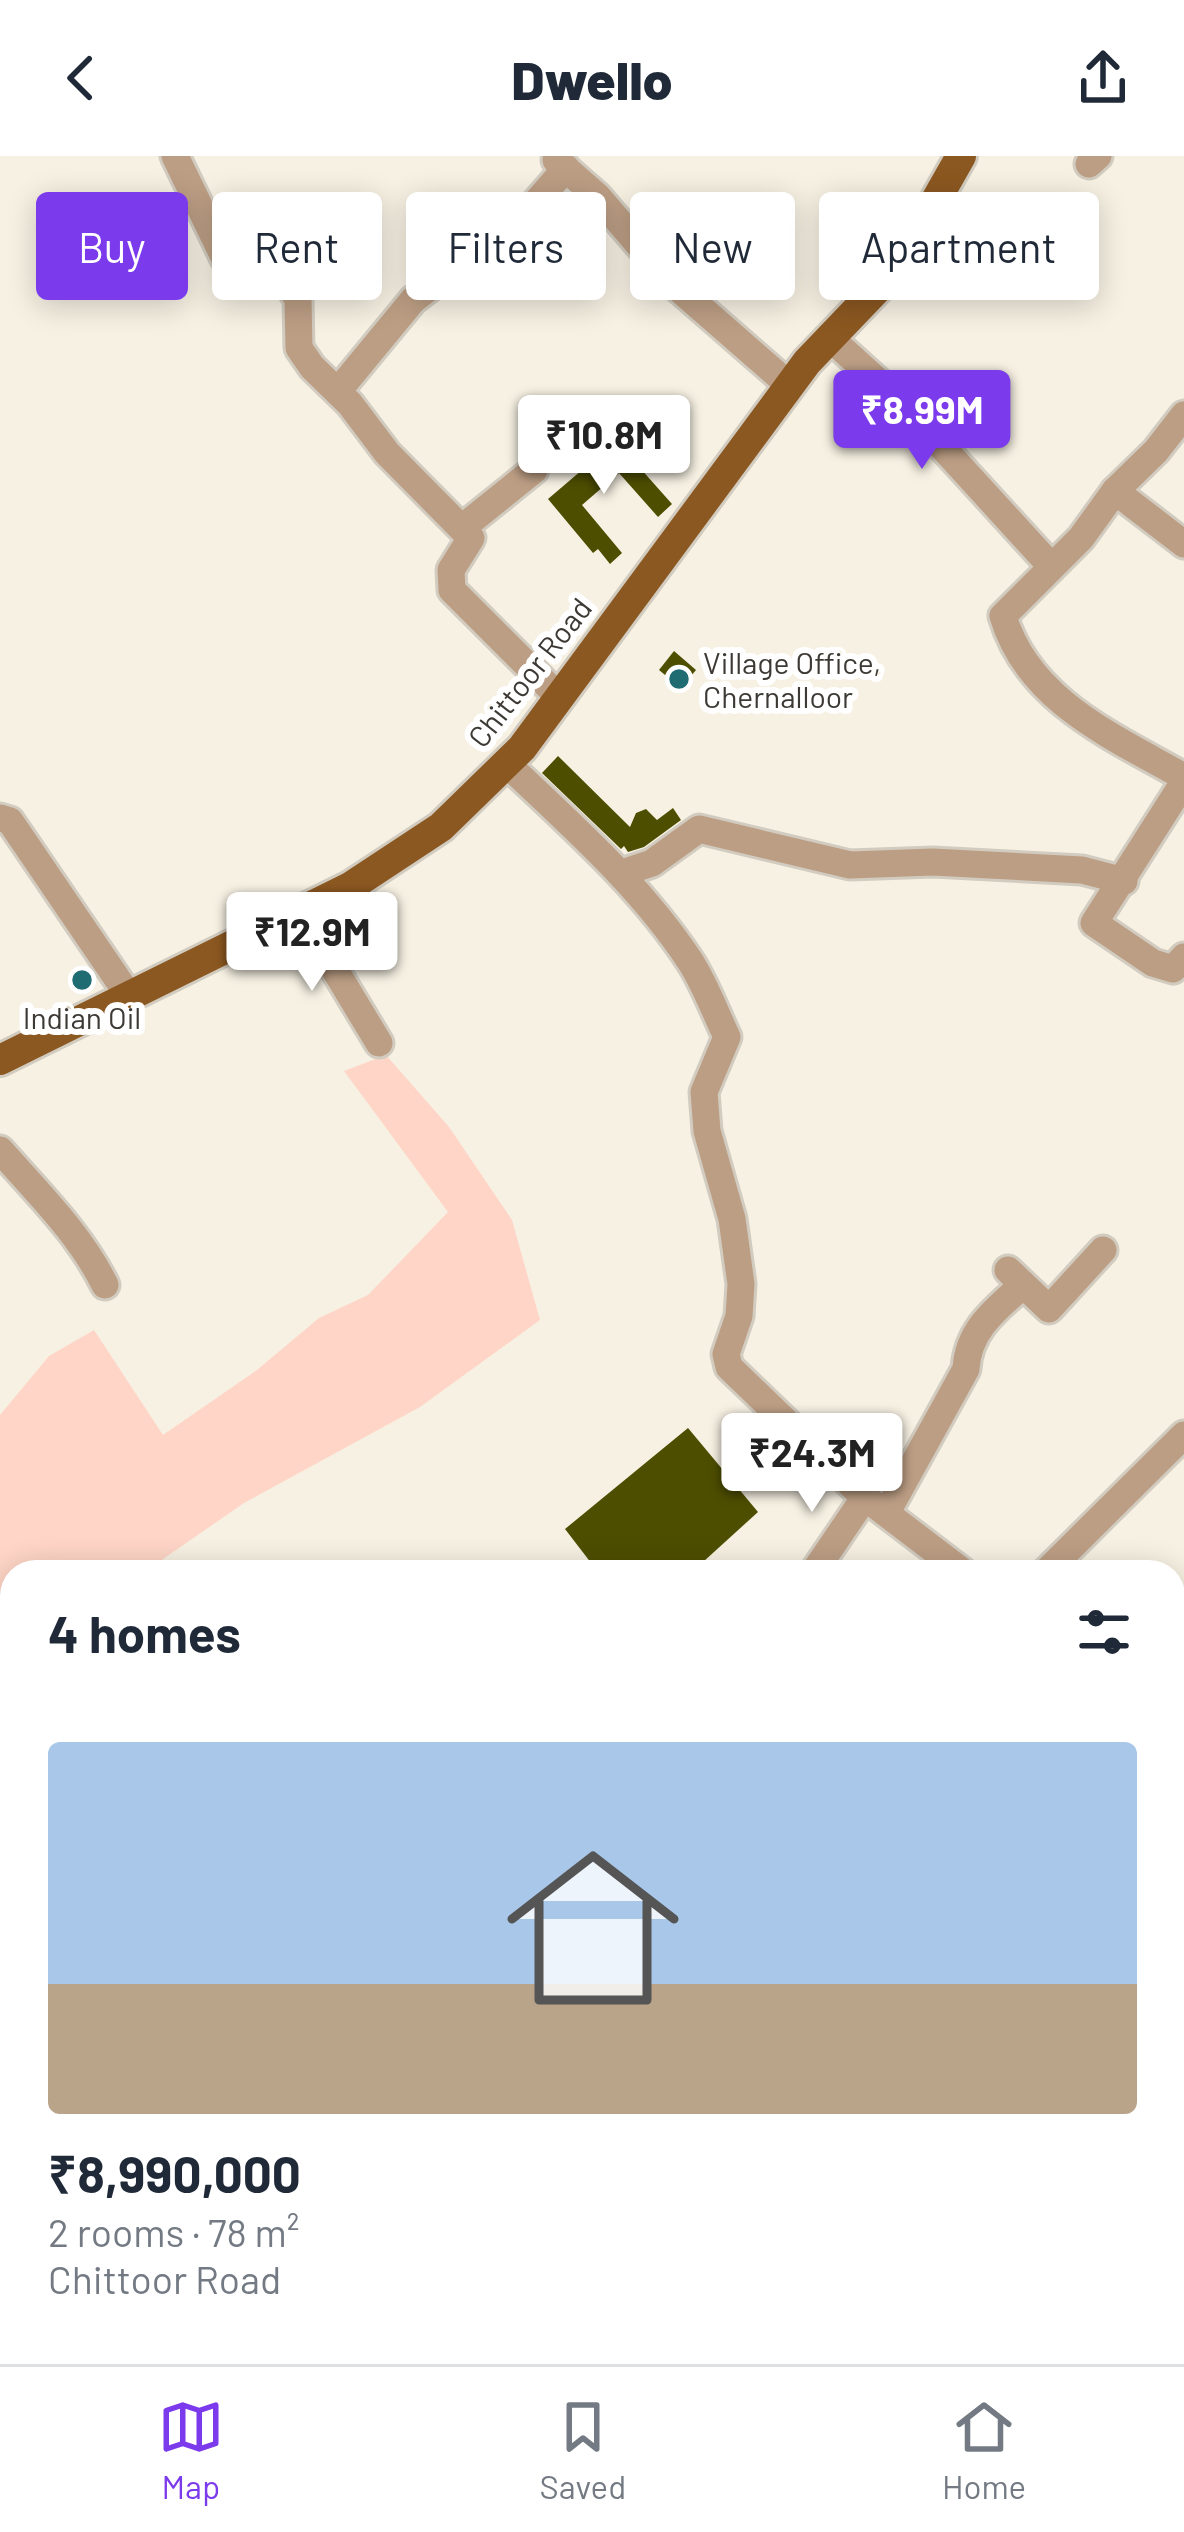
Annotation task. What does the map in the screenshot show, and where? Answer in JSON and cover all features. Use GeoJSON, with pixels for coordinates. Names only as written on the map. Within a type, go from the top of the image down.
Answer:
{"type":"FeatureCollection","features":[{"type":"Feature","properties":{"kind":"main road","name":"Chittoor Road"},"geometry":{"type":"LineString","coordinates":[[0,1060],[350,887],[440,827],[506,763],[789,386],[898,267],[961,156]]}},
{"type":"Feature","properties":{"kind":"street"},"geometry":{"type":"LineString","coordinates":[[175,156],[225,260],[254,258],[280,272],[298,299],[299,348],[387,453],[471,538],[451,570],[452,590],[559,698]]}},
{"type":"Feature","properties":{"kind":"street"},"geometry":{"type":"LineString","coordinates":[[338,391],[412,300],[459,265],[474,274],[558,162],[598,197],[670,281],[789,386]]}},
{"type":"Feature","properties":{"kind":"street"},"geometry":{"type":"LineString","coordinates":[[830,338],[903,404],[1050,565]]}},
{"type":"Feature","properties":{"kind":"street"},"geometry":{"type":"LineString","coordinates":[[1184,415],[1156,451],[1114,491],[1082,538],[1003,616],[1015,646],[1082,721],[1184,780],[1094,923],[1153,963],[1172,969],[1184,957]]}},
{"type":"Feature","properties":{"kind":"street"},"geometry":{"type":"LineString","coordinates":[[463,527],[535,470]]}},
{"type":"Feature","properties":{"kind":"street"},"geometry":{"type":"LineString","coordinates":[[1114,491],[1184,544]]}},
{"type":"Feature","properties":{"kind":"street"},"geometry":{"type":"LineString","coordinates":[[506,763],[622,873],[693,965],[727,1037],[704,1092],[707,1131],[732,1219],[741,1284],[739,1316],[726,1354],[730,1367],[876,1505],[947,1560]]}},
{"type":"Feature","properties":{"kind":"street"},"geometry":{"type":"LineString","coordinates":[[3,816],[129,996]]}},
{"type":"Feature","properties":{"kind":"street"},"geometry":{"type":"LineString","coordinates":[[622,873],[652,863],[699,829],[850,866],[933,862],[1082,870],[1124,880]]}},
{"type":"Feature","properties":{"kind":"street"},"geometry":{"type":"LineString","coordinates":[[300,913],[379,1043]]}},
{"type":"Feature","properties":{"kind":"street"},"geometry":{"type":"LineString","coordinates":[[0,1150],[94,1262],[105,1285]]}},
{"type":"Feature","properties":{"kind":"street"},"geometry":{"type":"LineString","coordinates":[[825,1560],[876,1505],[966,1369],[980,1323],[1023,1285],[1008,1270],[1049,1309],[1102,1250]]}},
{"type":"Feature","properties":{"kind":"street"},"geometry":{"type":"LineString","coordinates":[[1058,1560],[1184,1435]]}},
{"type":"Feature","properties":{"kind":"shaded area"},"geometry":{"type":"Polygon","coordinates":[[[386,1055],[449,1127],[512,1220],[540,1320],[420,1407],[244,1503],[163,1560],[0,1560],[0,1415],[49,1356],[94,1330],[163,1435],[257,1370],[319,1318],[368,1295],[448,1212],[344,1071],[386,1055]]]}},
{"type":"Feature","properties":{"kind":"building"},"geometry":{"type":"Polygon","coordinates":[[[616,441],[672,504],[658,517],[619,473],[582,505],[622,553],[610,564],[598,549],[593,553],[548,499],[616,441]]]}},
{"type":"Feature","properties":{"kind":"building","name":"Village Office, Chernalloor"},"geometry":{"type":"Polygon","coordinates":[[[674,651],[696,670],[681,688],[659,670],[674,651]]]}},
{"type":"Feature","properties":{"kind":"building"},"geometry":{"type":"Polygon","coordinates":[[[558,756],[630,827],[636,813],[646,809],[657,820],[673,808],[681,820],[644,847],[621,849],[542,773],[558,756]]]}},
{"type":"Feature","properties":{"kind":"building"},"geometry":{"type":"Polygon","coordinates":[[[688,1428],[758,1512],[705,1560],[589,1560],[565,1529],[688,1428]]]}},
{"type":"Feature","properties":{"kind":"place","name":"Village Office, Chernalloor"},"geometry":{"type":"Point","coordinates":[679,679]}},
{"type":"Feature","properties":{"kind":"place","name":"Indian Oil"},"geometry":{"type":"Point","coordinates":[82,980]}}]}
